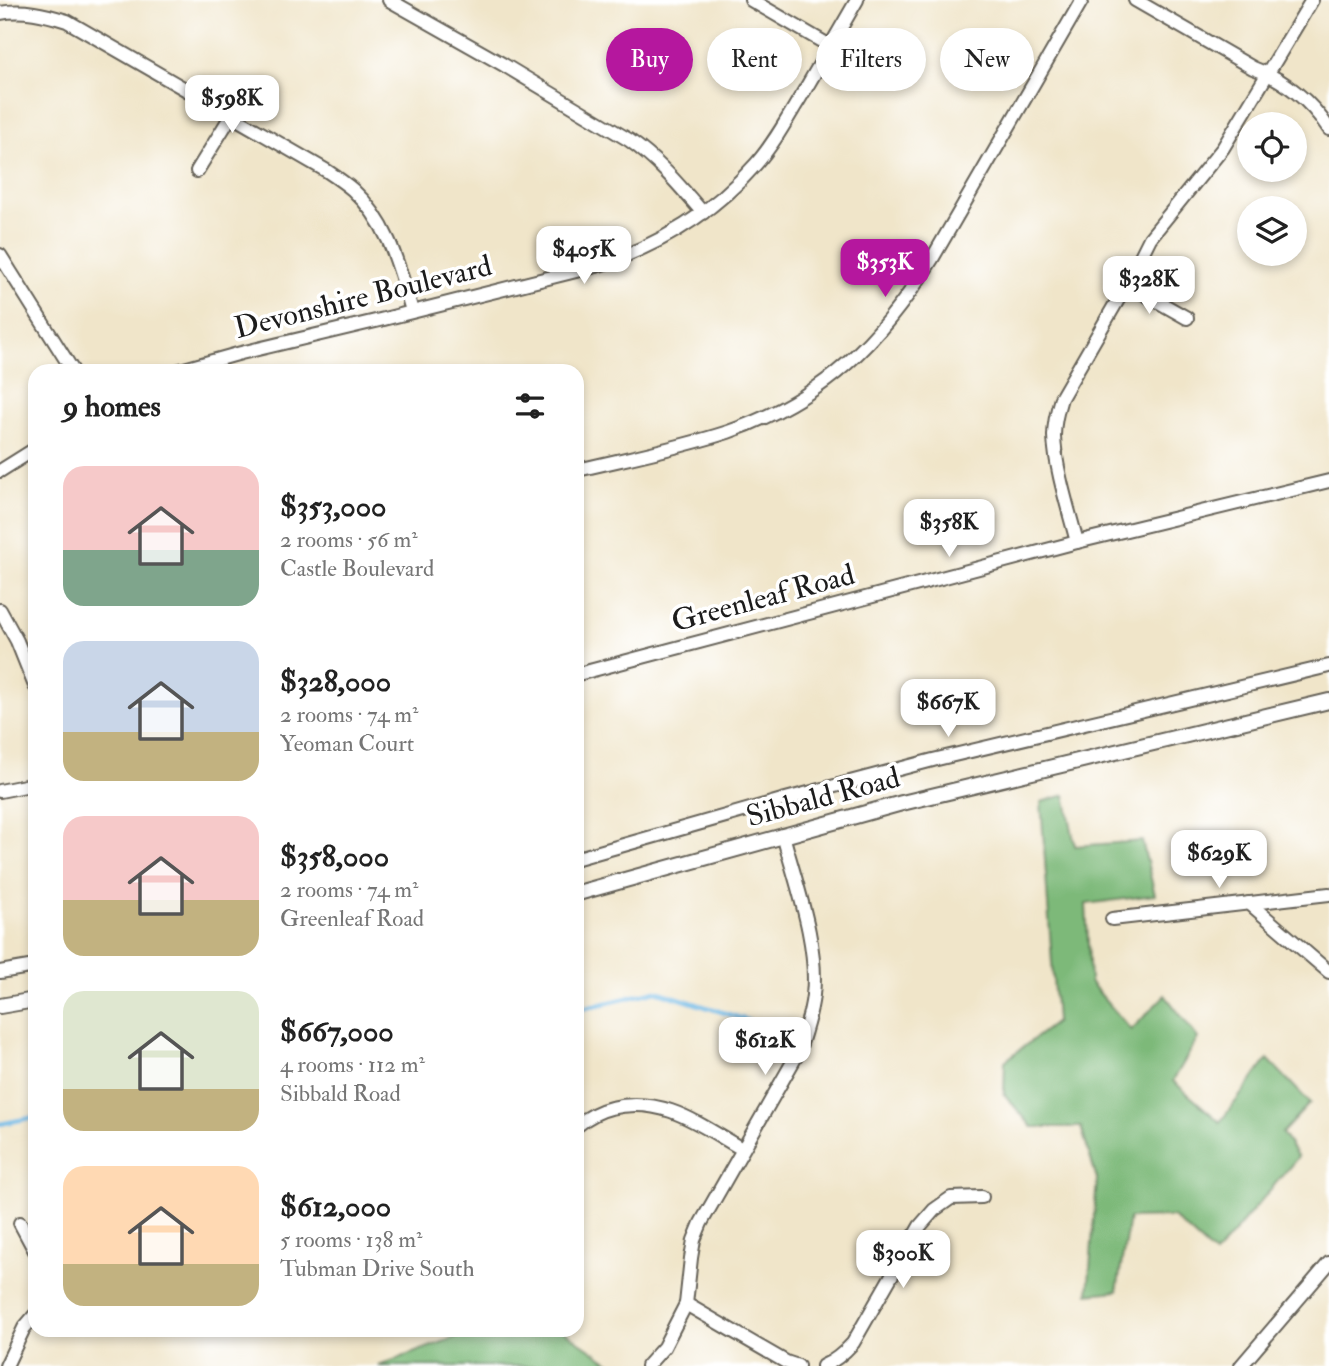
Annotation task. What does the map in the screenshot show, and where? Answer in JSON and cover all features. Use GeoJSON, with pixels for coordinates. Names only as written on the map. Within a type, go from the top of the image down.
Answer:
{"type":"FeatureCollection","features":[{"type":"Feature","properties":{"kind":"street"},"geometry":{"type":"LineString","coordinates":[[389,0],[629,140],[667,170],[703,212]]}},
{"type":"Feature","properties":{"kind":"street"},"geometry":{"type":"LineString","coordinates":[[751,0],[816,38]]}},
{"type":"Feature","properties":{"kind":"street","name":"Devonshire Boulevard"},"geometry":{"type":"LineString","coordinates":[[841,28],[857,0]]}},
{"type":"Feature","properties":{"kind":"street"},"geometry":{"type":"LineString","coordinates":[[584,469],[699,440],[766,417],[792,404],[845,367],[890,320],[912,291],[1082,0]]}},
{"type":"Feature","properties":{"kind":"street"},"geometry":{"type":"LineString","coordinates":[[1135,0],[1283,82],[1309,104],[1329,129]]}},
{"type":"Feature","properties":{"kind":"street"},"geometry":{"type":"LineString","coordinates":[[1077,542],[1056,453],[1054,433],[1061,398],[1127,284],[1150,238],[1223,148],[1312,0]]}},
{"type":"Feature","properties":{"kind":"street"},"geometry":{"type":"LineString","coordinates":[[0,13],[37,12],[67,21],[327,171],[353,190],[382,226],[394,251],[412,312]]}},
{"type":"Feature","properties":{"kind":"street","name":"Devonshire Boulevard"},"geometry":{"type":"LineString","coordinates":[[202,364],[550,278],[624,257],[651,246],[703,212],[734,187],[757,163],[780,132],[816,70]]}},
{"type":"Feature","properties":{"kind":"street"},"geometry":{"type":"LineString","coordinates":[[197,171],[231,116]]}},
{"type":"Feature","properties":{"kind":"street"},"geometry":{"type":"LineString","coordinates":[[0,255],[69,364]]}},
{"type":"Feature","properties":{"kind":"street"},"geometry":{"type":"LineString","coordinates":[[1127,284],[1187,318]]}},
{"type":"Feature","properties":{"kind":"street"},"geometry":{"type":"LineString","coordinates":[[0,471],[28,453]]}},
{"type":"Feature","properties":{"kind":"street","name":"Greenleaf Road"},"geometry":{"type":"LineString","coordinates":[[584,672],[1077,542],[1329,481]]}},
{"type":"Feature","properties":{"kind":"street"},"geometry":{"type":"LineString","coordinates":[[0,611],[17,641],[28,668]]}},
{"type":"Feature","properties":{"kind":"street"},"geometry":{"type":"LineString","coordinates":[[584,856],[933,760],[1329,666]]}},
{"type":"Feature","properties":{"kind":"street","name":"Sibbald Road"},"geometry":{"type":"LineString","coordinates":[[584,891],[915,799],[1329,701]]}},
{"type":"Feature","properties":{"kind":"street"},"geometry":{"type":"LineString","coordinates":[[0,791],[28,785]]}},
{"type":"Feature","properties":{"kind":"street"},"geometry":{"type":"LineString","coordinates":[[648,1366],[664,1347],[686,1304],[694,1240],[701,1223],[798,1053],[807,1025],[813,995],[814,966],[811,943],[783,835]]}},
{"type":"Feature","properties":{"kind":"street"},"geometry":{"type":"LineString","coordinates":[[1112,919],[1329,894]]}},
{"type":"Feature","properties":{"kind":"street"},"geometry":{"type":"LineString","coordinates":[[1249,903],[1329,972]]}},
{"type":"Feature","properties":{"kind":"street"},"geometry":{"type":"LineString","coordinates":[[0,972],[28,966]]}},
{"type":"Feature","properties":{"kind":"street"},"geometry":{"type":"LineString","coordinates":[[0,1006],[28,1001]]}},
{"type":"Feature","properties":{"kind":"street"},"geometry":{"type":"LineString","coordinates":[[584,1120],[604,1110],[624,1105],[665,1108],[684,1115],[742,1149]]}},
{"type":"Feature","properties":{"kind":"street"},"geometry":{"type":"LineString","coordinates":[[822,1366],[832,1362],[853,1343],[920,1226],[934,1210],[951,1198],[982,1197]]}},
{"type":"Feature","properties":{"kind":"street"},"geometry":{"type":"LineString","coordinates":[[20,1223],[28,1238]]}},
{"type":"Feature","properties":{"kind":"street"},"geometry":{"type":"LineString","coordinates":[[1241,1366],[1329,1263]]}},
{"type":"Feature","properties":{"kind":"street"},"geometry":{"type":"LineString","coordinates":[[686,1304],[786,1362],[798,1366]]}},
{"type":"Feature","properties":{"kind":"street"},"geometry":{"type":"LineString","coordinates":[[6,1366],[28,1323]]}},
{"type":"Feature","properties":{"kind":"green space"},"geometry":{"type":"Polygon","coordinates":[[[1065,795],[1075,846],[1142,841],[1155,895],[1086,904],[1090,982],[1131,1030],[1165,995],[1198,1038],[1173,1081],[1220,1122],[1268,1059],[1310,1103],[1282,1133],[1298,1157],[1215,1255],[1173,1217],[1129,1218],[1117,1291],[1088,1294],[1097,1179],[1081,1127],[1032,1127],[1004,1094],[1005,1061],[1056,1022],[1041,802],[1065,795]]]}},
{"type":"Feature","properties":{"kind":"green space"},"geometry":{"type":"Polygon","coordinates":[[[456,1337],[572,1337],[615,1366],[378,1366],[456,1337]]]}},
{"type":"Feature","properties":{"kind":"waterway"},"geometry":{"type":"LineString","coordinates":[[584,1009],[656,991],[784,1032]]}},
{"type":"Feature","properties":{"kind":"waterway"},"geometry":{"type":"LineString","coordinates":[[0,1124],[28,1118]]}}]}
